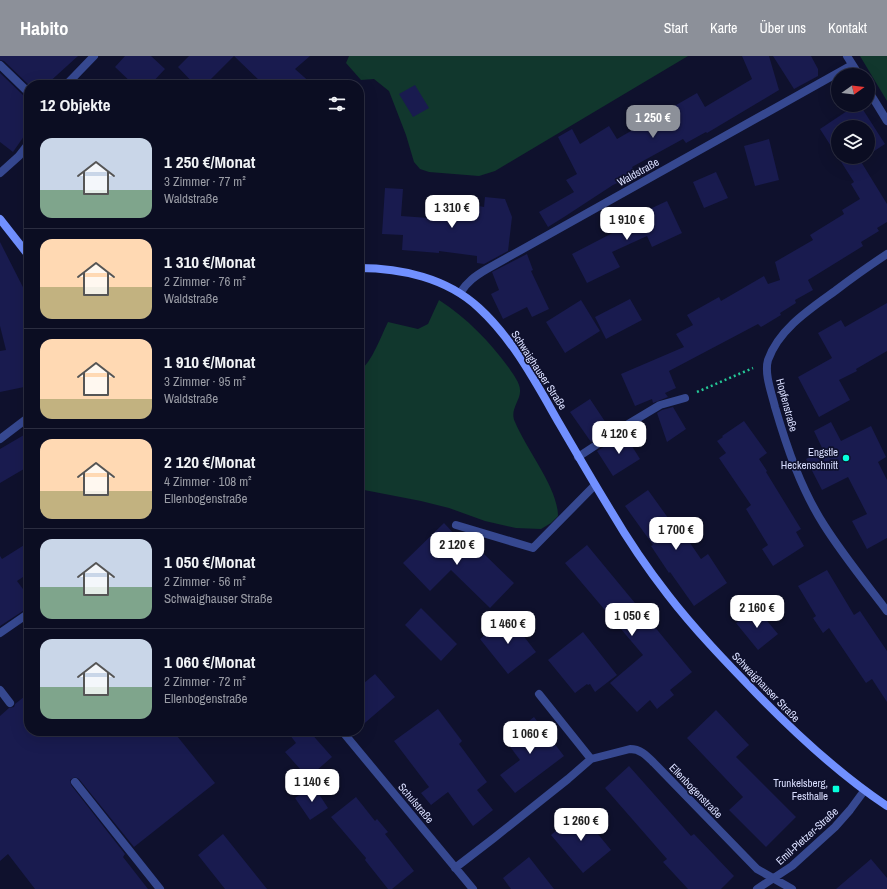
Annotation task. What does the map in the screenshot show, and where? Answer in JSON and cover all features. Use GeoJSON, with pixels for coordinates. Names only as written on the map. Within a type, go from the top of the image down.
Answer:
{"type":"FeatureCollection","features":[{"type":"Feature","properties":{"kind":"street"},"geometry":{"type":"LineString","coordinates":[[71,80],[94,56]]}},
{"type":"Feature","properties":{"kind":"street"},"geometry":{"type":"LineString","coordinates":[[847,56],[854,68]]}},
{"type":"Feature","properties":{"kind":"street"},"geometry":{"type":"LineString","coordinates":[[0,65],[24,88]]}},
{"type":"Feature","properties":{"kind":"street","name":"Waldstraße"},"geometry":{"type":"LineString","coordinates":[[460,293],[474,276],[852,65]]}},
{"type":"Feature","properties":{"kind":"street"},"geometry":{"type":"LineString","coordinates":[[875,101],[887,121]]}},
{"type":"Feature","properties":{"kind":"street"},"geometry":{"type":"LineString","coordinates":[[0,173],[24,149]]}},
{"type":"Feature","properties":{"kind":"street"},"geometry":{"type":"LineString","coordinates":[[0,219],[24,250]]}},
{"type":"Feature","properties":{"kind":"street"},"geometry":{"type":"LineString","coordinates":[[768,361],[782,336],[798,320],[887,254]]}},
{"type":"Feature","properties":{"kind":"street","name":"Schwaighauser Straße"},"geometry":{"type":"LineString","coordinates":[[364,268],[381,268],[413,274],[437,282],[460,293],[478,307],[495,324],[537,384],[595,485],[650,570],[669,596],[703,636],[753,690],[806,743],[837,771],[887,806]]}},
{"type":"Feature","properties":{"kind":"street","name":"Hopfenstraße"},"geometry":{"type":"LineString","coordinates":[[768,361],[767,371],[779,422],[787,448],[804,487],[823,524],[848,560],[887,610]]}},
{"type":"Feature","properties":{"kind":"street"},"geometry":{"type":"LineString","coordinates":[[578,457],[660,405],[685,398]]}},
{"type":"Feature","properties":{"kind":"street"},"geometry":{"type":"LineString","coordinates":[[0,439],[24,421]]}},
{"type":"Feature","properties":{"kind":"street"},"geometry":{"type":"LineString","coordinates":[[456,526],[533,548],[595,485]]}},
{"type":"Feature","properties":{"kind":"street"},"geometry":{"type":"LineString","coordinates":[[0,633],[24,616]]}},
{"type":"Feature","properties":{"kind":"street"},"geometry":{"type":"LineString","coordinates":[[0,690],[10,703]]}},
{"type":"Feature","properties":{"kind":"street"},"geometry":{"type":"LineString","coordinates":[[539,694],[591,759]]}},
{"type":"Feature","properties":{"kind":"street","name":"Schulstraße"},"geometry":{"type":"LineString","coordinates":[[346,736],[473,889]]}},
{"type":"Feature","properties":{"kind":"street","name":"Ellenbogenstraße"},"geometry":{"type":"LineString","coordinates":[[455,868],[568,779],[591,759],[630,749],[640,750],[757,868],[766,875],[775,878]]}},
{"type":"Feature","properties":{"kind":"street"},"geometry":{"type":"LineString","coordinates":[[75,782],[160,889]]}},
{"type":"Feature","properties":{"kind":"street","name":"Emil-Pletzer-Straße"},"geometry":{"type":"LineString","coordinates":[[757,889],[792,866],[835,827],[864,791]]}},
{"type":"Feature","properties":{"kind":"street"},"geometry":{"type":"LineString","coordinates":[[775,878],[792,889]]}},
{"type":"Feature","properties":{"kind":"path"},"geometry":{"type":"LineString","coordinates":[[685,398],[768,361]]}},
{"type":"Feature","properties":{"kind":"green space"},"geometry":{"type":"Polygon","coordinates":[[[349,56],[688,56],[495,171],[479,176],[429,172],[420,169],[414,162],[406,135],[389,91],[374,79],[361,80],[346,63],[349,56]]]}},
{"type":"Feature","properties":{"kind":"green space"},"geometry":{"type":"Polygon","coordinates":[[[860,56],[887,56],[887,101],[875,81],[875,68],[867,68],[860,56]]]}},
{"type":"Feature","properties":{"kind":"green space"},"geometry":{"type":"Polygon","coordinates":[[[439,300],[459,314],[485,339],[509,368],[518,382],[520,394],[513,413],[515,422],[547,481],[557,505],[558,516],[551,523],[541,529],[516,528],[485,521],[449,508],[364,490],[364,367],[379,342],[388,322],[418,329],[428,324],[439,300]]]}},
{"type":"Feature","properties":{"kind":"building"},"geometry":{"type":"Polygon","coordinates":[[[0,56],[78,56],[52,80],[24,80],[4,61],[0,60],[0,56]]]}},
{"type":"Feature","properties":{"kind":"building"},"geometry":{"type":"Polygon","coordinates":[[[125,56],[151,56],[165,69],[155,80],[129,80],[115,67],[125,56]]]}},
{"type":"Feature","properties":{"kind":"building"},"geometry":{"type":"Polygon","coordinates":[[[189,56],[234,56],[210,80],[190,80],[178,67],[189,56]]]}},
{"type":"Feature","properties":{"kind":"building"},"geometry":{"type":"Polygon","coordinates":[[[234,56],[310,56],[295,69],[307,80],[259,80],[234,56]]]}},
{"type":"Feature","properties":{"kind":"building"},"geometry":{"type":"Polygon","coordinates":[[[742,56],[769,56],[779,90],[707,133],[706,132],[686,143],[683,139],[632,167],[636,174],[613,185],[548,227],[539,212],[574,192],[566,180],[577,174],[558,137],[572,129],[580,144],[609,126],[617,139],[697,93],[705,107],[752,79],[742,56]]]}},
{"type":"Feature","properties":{"kind":"building"},"geometry":{"type":"Polygon","coordinates":[[[773,56],[811,56],[818,69],[818,76],[794,89],[773,56]]]}},
{"type":"Feature","properties":{"kind":"building"},"geometry":{"type":"Polygon","coordinates":[[[0,73],[24,96],[24,136],[13,152],[0,142],[0,73]]]}},
{"type":"Feature","properties":{"kind":"building"},"geometry":{"type":"Polygon","coordinates":[[[415,85],[429,108],[413,117],[399,94],[415,85]]]}},
{"type":"Feature","properties":{"kind":"building"},"geometry":{"type":"Polygon","coordinates":[[[846,112],[864,112],[870,120],[834,120],[846,112]]]}},
{"type":"Feature","properties":{"kind":"building"},"geometry":{"type":"Polygon","coordinates":[[[831,122],[831,146],[820,129],[831,122]]]}},
{"type":"Feature","properties":{"kind":"building"},"geometry":{"type":"Polygon","coordinates":[[[875,128],[885,144],[875,150],[875,128]]]}},
{"type":"Feature","properties":{"kind":"building"},"geometry":{"type":"Polygon","coordinates":[[[769,139],[779,180],[755,186],[744,146],[769,139]]]}},
{"type":"Feature","properties":{"kind":"building"},"geometry":{"type":"Polygon","coordinates":[[[842,164],[862,164],[887,204],[887,222],[877,228],[879,231],[861,242],[863,246],[808,280],[813,290],[795,300],[796,303],[780,313],[781,315],[761,327],[758,324],[669,371],[676,388],[665,393],[668,397],[653,403],[652,399],[635,406],[621,374],[684,347],[676,334],[693,325],[687,315],[719,297],[721,301],[764,276],[768,284],[780,280],[775,262],[813,240],[810,235],[844,214],[842,210],[860,199],[851,184],[854,182],[842,164]]]}},
{"type":"Feature","properties":{"kind":"building"},"geometry":{"type":"Polygon","coordinates":[[[716,172],[728,198],[704,208],[693,182],[716,172]]]}},
{"type":"Feature","properties":{"kind":"building"},"geometry":{"type":"Polygon","coordinates":[[[385,188],[403,189],[401,216],[471,221],[473,205],[484,207],[485,197],[505,199],[512,217],[508,251],[484,264],[477,263],[477,256],[439,251],[439,253],[402,250],[403,235],[382,234],[385,188]]]}},
{"type":"Feature","properties":{"kind":"building"},"geometry":{"type":"Polygon","coordinates":[[[667,201],[682,233],[652,247],[647,236],[612,252],[620,267],[587,283],[572,254],[626,226],[624,221],[667,201]]]}},
{"type":"Feature","properties":{"kind":"building"},"geometry":{"type":"Polygon","coordinates":[[[0,242],[24,289],[24,387],[0,392],[0,351],[6,350],[0,326],[0,242]]]}},
{"type":"Feature","properties":{"kind":"building"},"geometry":{"type":"Polygon","coordinates":[[[527,254],[533,270],[531,271],[549,309],[532,317],[527,307],[503,319],[491,294],[499,290],[492,272],[527,254]]]}},
{"type":"Feature","properties":{"kind":"building"},"geometry":{"type":"Polygon","coordinates":[[[630,299],[642,320],[606,339],[595,317],[630,299]]]}},
{"type":"Feature","properties":{"kind":"building"},"geometry":{"type":"Polygon","coordinates":[[[581,300],[600,331],[565,353],[546,322],[581,300]]]}},
{"type":"Feature","properties":{"kind":"building"},"geometry":{"type":"Polygon","coordinates":[[[887,303],[887,351],[856,369],[857,371],[839,380],[850,400],[819,417],[798,377],[832,358],[818,333],[841,320],[845,327],[887,303]]]}},
{"type":"Feature","properties":{"kind":"building"},"geometry":{"type":"Polygon","coordinates":[[[590,399],[610,429],[591,442],[570,412],[590,399]]]}},
{"type":"Feature","properties":{"kind":"building"},"geometry":{"type":"Polygon","coordinates":[[[673,407],[686,429],[667,442],[657,413],[673,407]]]}},
{"type":"Feature","properties":{"kind":"building"},"geometry":{"type":"Polygon","coordinates":[[[744,421],[767,453],[759,459],[801,529],[796,532],[804,546],[773,566],[762,549],[768,545],[746,509],[751,505],[719,458],[726,453],[717,441],[744,421]]]}},
{"type":"Feature","properties":{"kind":"building"},"geometry":{"type":"Polygon","coordinates":[[[831,422],[841,441],[871,426],[886,457],[878,462],[887,480],[887,538],[867,549],[852,521],[867,514],[848,477],[822,490],[806,459],[823,450],[814,431],[831,422]]]}},
{"type":"Feature","properties":{"kind":"building"},"geometry":{"type":"Polygon","coordinates":[[[24,435],[24,469],[0,483],[0,449],[24,435]]]}},
{"type":"Feature","properties":{"kind":"building"},"geometry":{"type":"Polygon","coordinates":[[[625,435],[640,459],[613,476],[597,451],[625,435]]]}},
{"type":"Feature","properties":{"kind":"building"},"geometry":{"type":"Polygon","coordinates":[[[648,490],[676,529],[679,527],[701,559],[708,554],[727,583],[694,606],[670,572],[669,573],[651,546],[653,545],[625,506],[648,490]]]}},
{"type":"Feature","properties":{"kind":"building"},"geometry":{"type":"Polygon","coordinates":[[[444,523],[477,558],[483,553],[514,583],[490,608],[451,570],[430,591],[403,563],[444,523]]]}},
{"type":"Feature","properties":{"kind":"building"},"geometry":{"type":"Polygon","coordinates":[[[24,545],[24,576],[17,581],[24,590],[24,610],[0,626],[0,556],[2,559],[24,545]]]}},
{"type":"Feature","properties":{"kind":"building"},"geometry":{"type":"Polygon","coordinates":[[[587,545],[692,672],[670,690],[674,695],[657,709],[650,700],[637,712],[610,683],[643,655],[565,563],[587,545]]]}},
{"type":"Feature","properties":{"kind":"building"},"geometry":{"type":"Polygon","coordinates":[[[827,570],[854,615],[860,611],[887,651],[887,702],[872,679],[866,683],[829,628],[823,633],[813,618],[816,616],[798,586],[827,570]]]}},
{"type":"Feature","properties":{"kind":"building"},"geometry":{"type":"Polygon","coordinates":[[[421,608],[457,644],[441,661],[405,625],[421,608]]]}},
{"type":"Feature","properties":{"kind":"building"},"geometry":{"type":"Polygon","coordinates":[[[758,610],[778,634],[758,650],[736,623],[758,610]]]}},
{"type":"Feature","properties":{"kind":"building"},"geometry":{"type":"Polygon","coordinates":[[[508,616],[536,652],[508,674],[480,639],[508,616]]]}},
{"type":"Feature","properties":{"kind":"building"},"geometry":{"type":"Polygon","coordinates":[[[583,632],[617,675],[595,692],[590,684],[587,684],[575,693],[548,660],[583,632]]]}},
{"type":"Feature","properties":{"kind":"building"},"geometry":{"type":"Polygon","coordinates":[[[375,674],[395,697],[364,724],[364,683],[375,674]]]}},
{"type":"Feature","properties":{"kind":"building"},"geometry":{"type":"Polygon","coordinates":[[[24,697],[24,736],[177,736],[215,783],[134,847],[79,779],[75,777],[70,780],[71,785],[125,854],[123,857],[148,889],[35,889],[8,854],[0,861],[0,716],[9,708],[14,707],[15,704],[24,697]]]}},
{"type":"Feature","properties":{"kind":"building"},"geometry":{"type":"Polygon","coordinates":[[[438,709],[462,741],[459,744],[487,782],[477,790],[493,810],[473,826],[448,792],[431,805],[421,793],[429,787],[394,741],[438,709]]]}},
{"type":"Feature","properties":{"kind":"building"},"geometry":{"type":"Polygon","coordinates":[[[716,710],[749,745],[736,757],[796,817],[766,847],[729,810],[743,797],[687,738],[716,710]]]}},
{"type":"Feature","properties":{"kind":"building"},"geometry":{"type":"Polygon","coordinates":[[[534,717],[564,756],[515,793],[500,775],[520,760],[505,740],[534,717]]]}},
{"type":"Feature","properties":{"kind":"building"},"geometry":{"type":"Polygon","coordinates":[[[291,736],[313,736],[332,757],[308,778],[285,752],[296,743],[291,736]]]}},
{"type":"Feature","properties":{"kind":"building"},"geometry":{"type":"Polygon","coordinates":[[[629,766],[691,836],[694,834],[734,876],[721,889],[688,889],[663,862],[667,859],[605,788],[629,766]]]}},
{"type":"Feature","properties":{"kind":"building"},"geometry":{"type":"Polygon","coordinates":[[[313,785],[328,808],[310,820],[295,798],[313,785]]]}},
{"type":"Feature","properties":{"kind":"building"},"geometry":{"type":"Polygon","coordinates":[[[356,797],[375,821],[377,819],[388,832],[385,834],[414,871],[392,889],[388,889],[365,860],[366,858],[331,817],[356,797]]]}},
{"type":"Feature","properties":{"kind":"building"},"geometry":{"type":"Polygon","coordinates":[[[579,811],[611,850],[583,873],[551,835],[579,811]]]}},
{"type":"Feature","properties":{"kind":"building"},"geometry":{"type":"Polygon","coordinates":[[[223,834],[267,889],[225,889],[198,855],[223,834]]]}},
{"type":"Feature","properties":{"kind":"building"},"geometry":{"type":"Polygon","coordinates":[[[529,857],[554,889],[511,889],[503,878],[529,857]]]}},
{"type":"Feature","properties":{"kind":"building"},"geometry":{"type":"Polygon","coordinates":[[[871,859],[887,878],[887,889],[836,889],[871,859]]]}},
{"type":"Feature","properties":{"kind":"place","name":"Engstle Heckenschnitt"},"geometry":{"type":"Point","coordinates":[846,458]}},
{"type":"Feature","properties":{"kind":"place","name":"Trunkelsberg, Festhalle"},"geometry":{"type":"Point","coordinates":[836,789]}}]}
